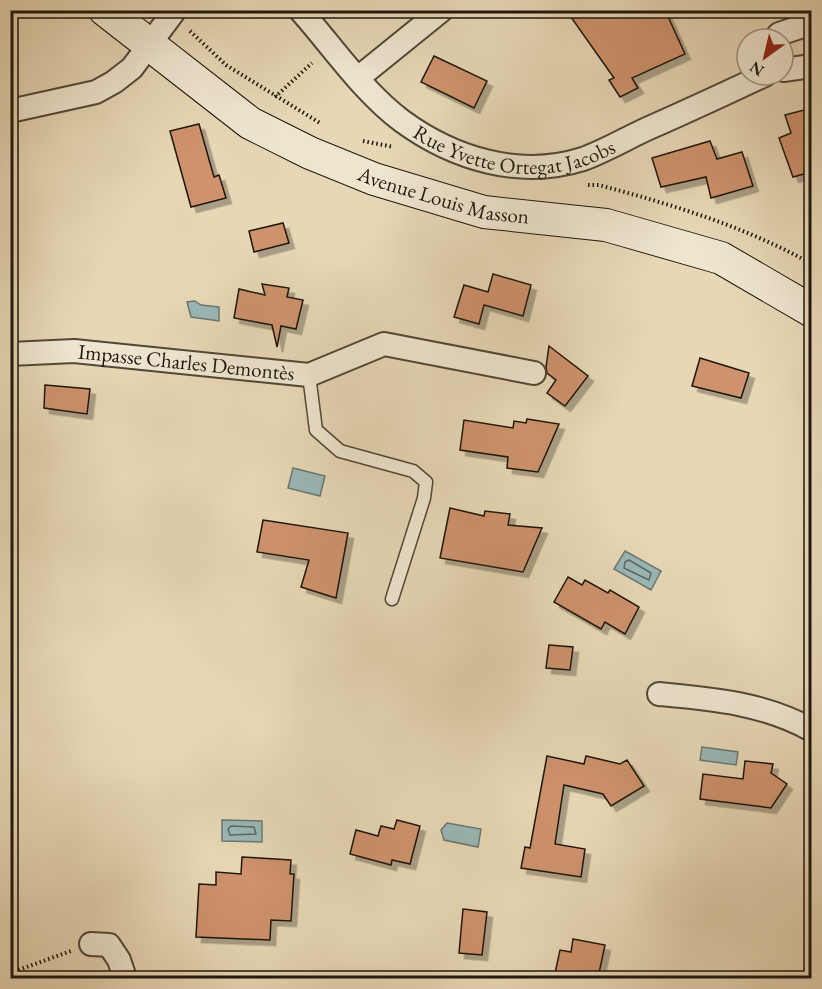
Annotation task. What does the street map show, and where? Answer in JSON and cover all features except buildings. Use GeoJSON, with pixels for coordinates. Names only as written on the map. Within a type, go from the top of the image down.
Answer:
{"type":"FeatureCollection","features":[{"type":"Feature","properties":{"kind":"street","name":"Avenue Louis Masson"},"geometry":{"type":"LineString","coordinates":[[105,10],[250,123],[374,179],[484,212],[606,225],[721,258],[812,311]]}},
{"type":"Feature","properties":{"kind":"street"},"geometry":{"type":"LineString","coordinates":[[10,111],[96,92],[132,69],[175,10]]}},
{"type":"Feature","properties":{"kind":"street","name":"Rue Yvette Ortegat Jacobs"},"geometry":{"type":"LineString","coordinates":[[300,10],[358,78],[402,121],[482,161],[512,168],[543,168],[583,159],[739,87]]}},
{"type":"Feature","properties":{"kind":"street"},"geometry":{"type":"LineString","coordinates":[[358,78],[442,10]]}},
{"type":"Feature","properties":{"kind":"street"},"geometry":{"type":"LineString","coordinates":[[795,28],[812,22]]}},
{"type":"Feature","properties":{"kind":"street"},"geometry":{"type":"LineString","coordinates":[[795,68],[812,66]]}},
{"type":"Feature","properties":{"kind":"street","name":"Impasse Charles Demontès"},"geometry":{"type":"LineString","coordinates":[[10,354],[74,351],[309,375],[384,344],[534,373]]}},
{"type":"Feature","properties":{"kind":"street"},"geometry":{"type":"LineString","coordinates":[[659,694],[726,700],[776,713],[812,730]]}},
{"type":"Feature","properties":{"kind":"street"},"geometry":{"type":"LineString","coordinates":[[91,944],[109,945],[125,978]]}},
{"type":"Feature","properties":{"kind":"lane"},"geometry":{"type":"LineString","coordinates":[[309,375],[316,430],[340,451],[413,471],[426,482],[424,498],[392,599]]}},
{"type":"Feature","properties":{"kind":"path"},"geometry":{"type":"LineString","coordinates":[[275,97],[331,45]]}},
{"type":"Feature","properties":{"kind":"path"},"geometry":{"type":"LineString","coordinates":[[10,973],[91,944]]}},
{"type":"Feature","properties":{"kind":"water"},"geometry":{"type":"Polygon","coordinates":[[[195,301],[201,305],[219,307],[219,321],[191,317],[187,302],[195,301]]]}},
{"type":"Feature","properties":{"kind":"water"},"geometry":{"type":"Polygon","coordinates":[[[293,468],[325,476],[320,496],[288,488],[293,468]]]}},
{"type":"Feature","properties":{"kind":"water"},"geometry":{"type":"Polygon","coordinates":[[[625,551],[661,571],[651,590],[614,569],[625,551]]]}},
{"type":"Feature","properties":{"kind":"water"},"geometry":{"type":"Polygon","coordinates":[[[702,747],[738,752],[736,765],[700,760],[702,747]]]}},
{"type":"Feature","properties":{"kind":"water"},"geometry":{"type":"Polygon","coordinates":[[[222,820],[262,821],[262,842],[222,841],[222,820]]]}},
{"type":"Feature","properties":{"kind":"water"},"geometry":{"type":"Polygon","coordinates":[[[447,823],[481,829],[478,847],[444,840],[441,830],[447,823]]]}}]}
